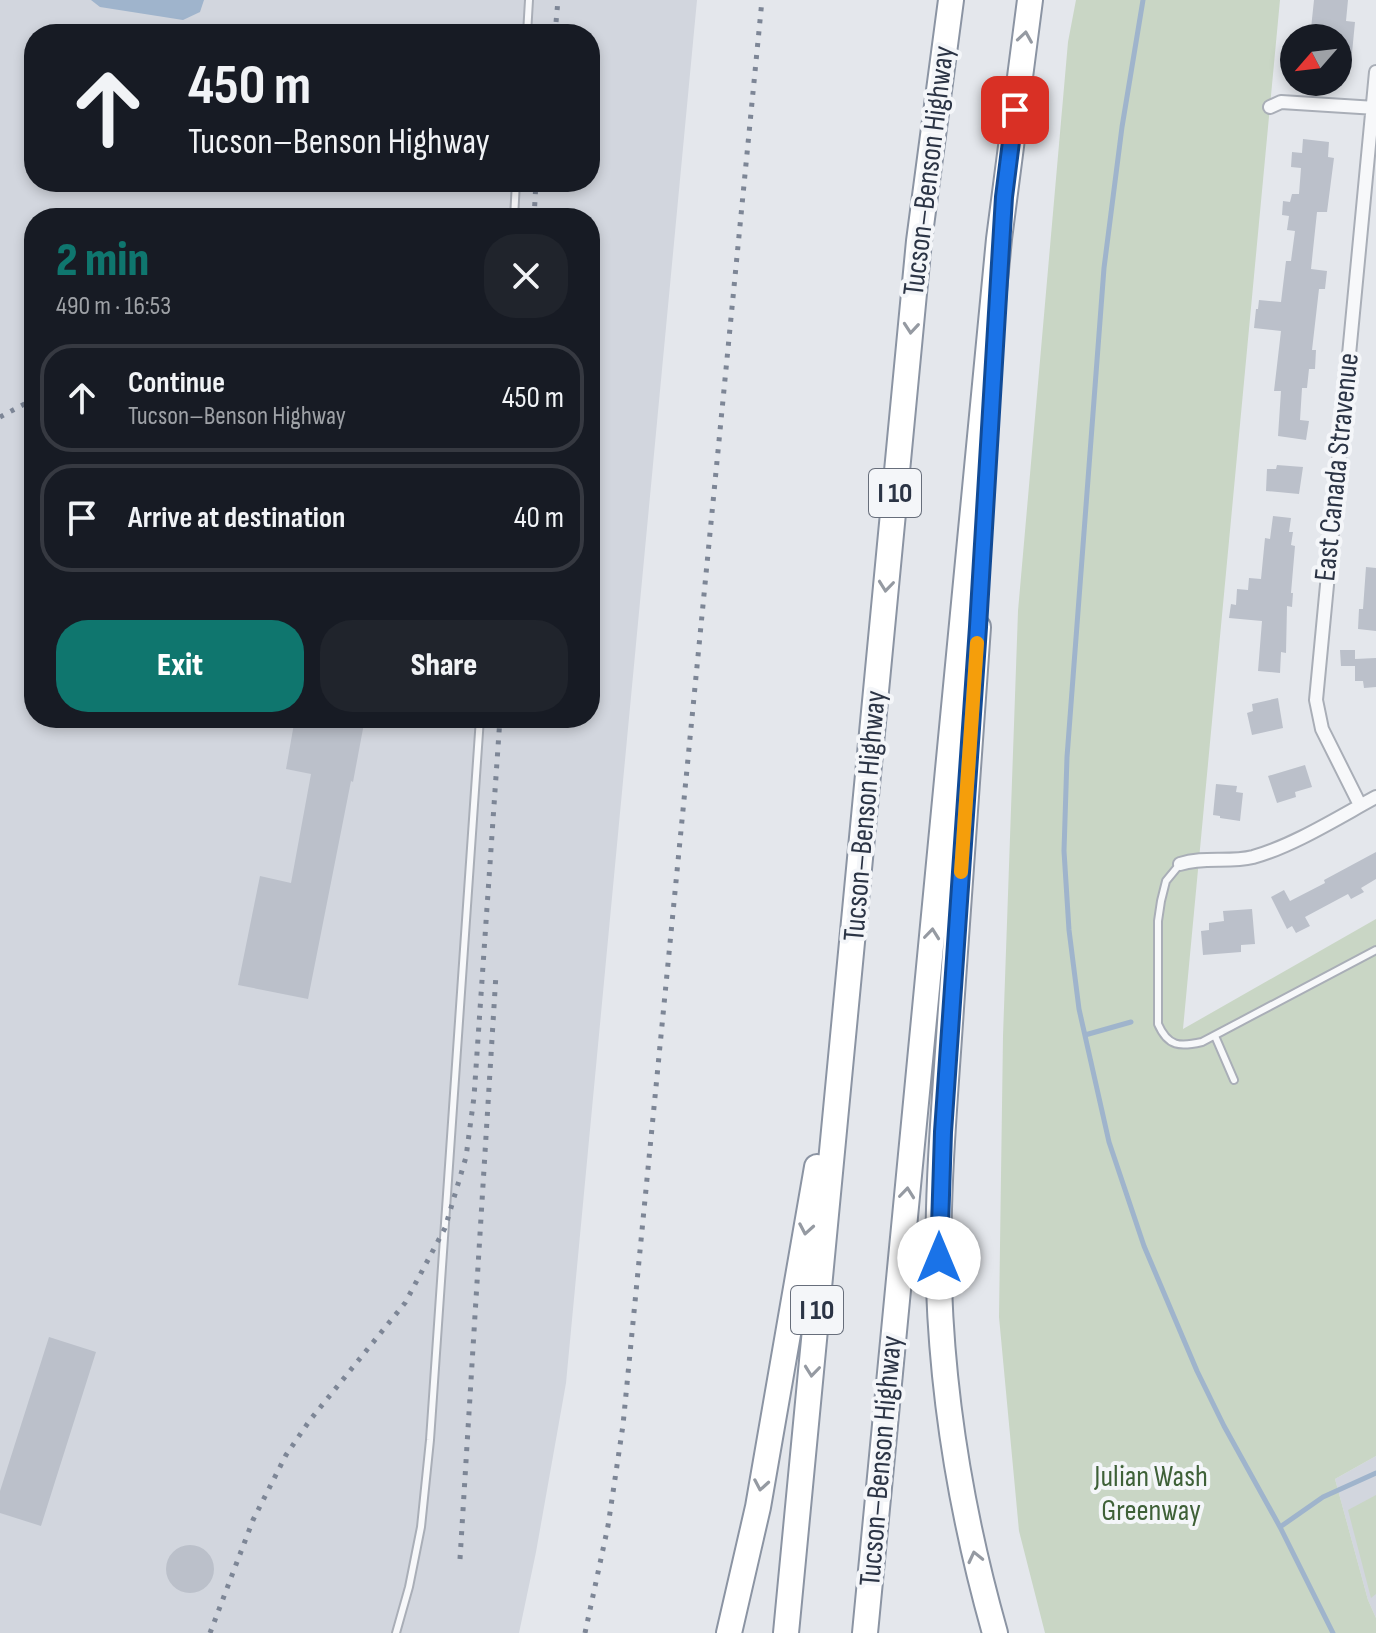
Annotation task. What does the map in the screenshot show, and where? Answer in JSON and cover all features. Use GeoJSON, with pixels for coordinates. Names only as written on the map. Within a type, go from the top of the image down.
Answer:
{"type":"FeatureCollection","features":[{"type":"Feature","properties":{"kind":"highway","name":"Tucson–Benson Highway"},"geometry":{"type":"LineString","coordinates":[[786,1633],[919,241],[951,0]]}},
{"type":"Feature","properties":{"kind":"highway","name":"Tucson–Benson Highway"},"geometry":{"type":"LineString","coordinates":[[865,1633],[1004,197],[1030,0]]}},
{"type":"Feature","properties":{"kind":"highway"},"geometry":{"type":"LineString","coordinates":[[995,1633],[968,1522],[952,1427],[941,1312],[939,1217],[1004,197]]}},
{"type":"Feature","properties":{"kind":"highway"},"geometry":{"type":"LineString","coordinates":[[729,1633],[758,1507],[849,987]]}},
{"type":"Feature","properties":{"kind":"street","name":"East Canada Stravenue"},"geometry":{"type":"LineString","coordinates":[[1360,805],[1322,729],[1316,700],[1376,72]]}},
{"type":"Feature","properties":{"kind":"street"},"geometry":{"type":"LineString","coordinates":[[1270,107],[1281,102],[1374,108]]}},
{"type":"Feature","properties":{"kind":"street"},"geometry":{"type":"LineString","coordinates":[[1180,864],[1191,860],[1252,857],[1282,846],[1376,797]]}},
{"type":"Feature","properties":{"kind":"lane"},"geometry":{"type":"LineString","coordinates":[[528,24],[529,0]]}},
{"type":"Feature","properties":{"kind":"lane"},"geometry":{"type":"LineString","coordinates":[[396,1633],[421,1527],[430,1440],[479,728]]}},
{"type":"Feature","properties":{"kind":"lane"},"geometry":{"type":"LineString","coordinates":[[1180,864],[1166,881],[1158,921],[1158,1024],[1169,1042],[1177,1045],[1202,1042],[1376,950]]}},
{"type":"Feature","properties":{"kind":"lane"},"geometry":{"type":"LineString","coordinates":[[1215,1036],[1234,1080]]}},
{"type":"Feature","properties":{"kind":"shaded area"},"geometry":{"type":"Polygon","coordinates":[[[0,0],[697,0],[566,1383],[519,1633],[0,1633],[0,0]]]}},
{"type":"Feature","properties":{"kind":"shaded area"},"geometry":{"type":"Polygon","coordinates":[[[1376,1456],[1376,1618],[1368,1600],[1335,1479],[1376,1456]]]}},
{"type":"Feature","properties":{"kind":"green space","name":"Julian Wash Greenway"},"geometry":{"type":"Polygon","coordinates":[[[1076,0],[1280,0],[1183,1029],[1376,919],[1376,1456],[1335,1479],[1368,1600],[1376,1618],[1376,1633],[1045,1633],[1019,1531],[999,1317],[1003,1036],[1018,611],[1068,42],[1076,0]]]}},
{"type":"Feature","properties":{"kind":"green space"},"geometry":{"type":"Polygon","coordinates":[[[1376,1495],[1376,1594],[1371,1598],[1348,1510],[1376,1495]]]}},
{"type":"Feature","properties":{"kind":"water"},"geometry":{"type":"Polygon","coordinates":[[[91,0],[204,0],[200,12],[183,20],[100,7],[91,0]]]}},
{"type":"Feature","properties":{"kind":"building"},"geometry":{"type":"Polygon","coordinates":[[[1314,0],[1348,0],[1346,21],[1355,22],[1352,53],[1352,24],[1311,24],[1314,0]]]}},
{"type":"Feature","properties":{"kind":"building"},"geometry":{"type":"Polygon","coordinates":[[[1303,139],[1329,142],[1328,157],[1334,158],[1327,212],[1317,212],[1311,269],[1327,271],[1325,289],[1319,289],[1312,350],[1316,350],[1315,369],[1309,369],[1307,388],[1302,388],[1300,420],[1309,421],[1306,440],[1278,436],[1281,391],[1274,391],[1281,331],[1254,328],[1259,300],[1281,302],[1286,261],[1291,261],[1295,231],[1287,230],[1289,216],[1282,215],[1283,201],[1290,202],[1292,194],[1299,194],[1301,168],[1291,167],[1292,152],[1302,153],[1303,139]]]}},
{"type":"Feature","properties":{"kind":"building"},"geometry":{"type":"Polygon","coordinates":[[[1277,465],[1303,467],[1299,494],[1266,491],[1267,469],[1276,469],[1277,465]]]}},
{"type":"Feature","properties":{"kind":"building"},"geometry":{"type":"Polygon","coordinates":[[[1273,516],[1291,518],[1289,532],[1293,532],[1291,545],[1295,546],[1292,607],[1287,606],[1286,653],[1281,652],[1280,673],[1258,671],[1262,621],[1229,618],[1231,604],[1236,605],[1237,589],[1248,590],[1249,578],[1261,579],[1265,538],[1270,539],[1273,516]]]}},
{"type":"Feature","properties":{"kind":"building"},"geometry":{"type":"Polygon","coordinates":[[[1366,567],[1376,568],[1376,631],[1358,629],[1366,567]]]}},
{"type":"Feature","properties":{"kind":"building"},"geometry":{"type":"Polygon","coordinates":[[[1340,650],[1355,650],[1355,659],[1376,658],[1376,687],[1364,688],[1363,681],[1355,681],[1355,666],[1341,666],[1340,650]]]}},
{"type":"Feature","properties":{"kind":"building"},"geometry":{"type":"Polygon","coordinates":[[[1278,698],[1283,728],[1252,735],[1247,713],[1253,711],[1252,704],[1278,698]]]}},
{"type":"Feature","properties":{"kind":"building"},"geometry":{"type":"Polygon","coordinates":[[[293,728],[363,728],[308,999],[238,985],[260,876],[291,883],[311,774],[286,769],[293,728]]]}},
{"type":"Feature","properties":{"kind":"building"},"geometry":{"type":"Polygon","coordinates":[[[1305,765],[1312,787],[1295,792],[1296,797],[1277,803],[1268,776],[1305,765]]]}},
{"type":"Feature","properties":{"kind":"building"},"geometry":{"type":"Polygon","coordinates":[[[1216,784],[1237,786],[1236,792],[1243,793],[1240,821],[1213,815],[1216,784]]]}},
{"type":"Feature","properties":{"kind":"building"},"geometry":{"type":"Polygon","coordinates":[[[1376,852],[1376,879],[1361,888],[1364,892],[1351,899],[1348,894],[1305,917],[1310,926],[1296,933],[1292,926],[1287,929],[1271,897],[1284,890],[1290,901],[1376,852]]]}},
{"type":"Feature","properties":{"kind":"building"},"geometry":{"type":"Polygon","coordinates":[[[1252,909],[1255,944],[1241,945],[1241,952],[1203,955],[1201,931],[1209,930],[1209,923],[1224,921],[1223,911],[1252,909]]]}},
{"type":"Feature","properties":{"kind":"building"},"geometry":{"type":"Polygon","coordinates":[[[49,1337],[96,1352],[41,1526],[0,1513],[0,1491],[49,1337]]]}},
{"type":"Feature","properties":{"kind":"building"},"geometry":{"type":"Polygon","coordinates":[[[190,1545],[199,1546],[207,1552],[213,1560],[213,1578],[207,1586],[199,1592],[190,1593],[181,1592],[173,1586],[167,1578],[166,1569],[167,1560],[173,1552],[181,1546],[190,1545]]]}},
{"type":"Feature","properties":{"kind":"waterway"},"geometry":{"type":"LineString","coordinates":[[1143,0],[1122,127],[1104,268],[1067,757],[1064,851],[1069,930],[1079,1009],[1109,1142],[1144,1246],[1197,1371],[1333,1633]]}},
{"type":"Feature","properties":{"kind":"waterway"},"geometry":{"type":"LineString","coordinates":[[1085,1035],[1131,1022]]}},
{"type":"Feature","properties":{"kind":"waterway"},"geometry":{"type":"LineString","coordinates":[[1280,1527],[1323,1497],[1376,1473]]}},
{"type":"Feature","properties":{"kind":"railway"},"geometry":{"type":"LineString","coordinates":[[556,24],[558,0]]}},
{"type":"Feature","properties":{"kind":"railway"},"geometry":{"type":"LineString","coordinates":[[585,1633],[608,1526],[623,1425],[762,0]]}},
{"type":"Feature","properties":{"kind":"railway"},"geometry":{"type":"LineString","coordinates":[[535,192],[535,208]]}},
{"type":"Feature","properties":{"kind":"railway"},"geometry":{"type":"LineString","coordinates":[[0,417],[24,404]]}},
{"type":"Feature","properties":{"kind":"railway"},"geometry":{"type":"LineString","coordinates":[[210,1633],[253,1520],[286,1455],[310,1420],[405,1303],[445,1228],[466,1157],[474,1097],[499,728]]}},
{"type":"Feature","properties":{"kind":"railway"},"geometry":{"type":"LineString","coordinates":[[460,1559],[496,974]]}},
{"type":"Feature","properties":{"kind":"slow traffic"},"geometry":{"type":"LineString","coordinates":[[961,872],[977,643]]}},
{"type":"Feature","properties":{"kind":"route"},"geometry":{"type":"LineString","coordinates":[[939,1258],[943,1132],[1004,197],[1015,110]]}}]}
